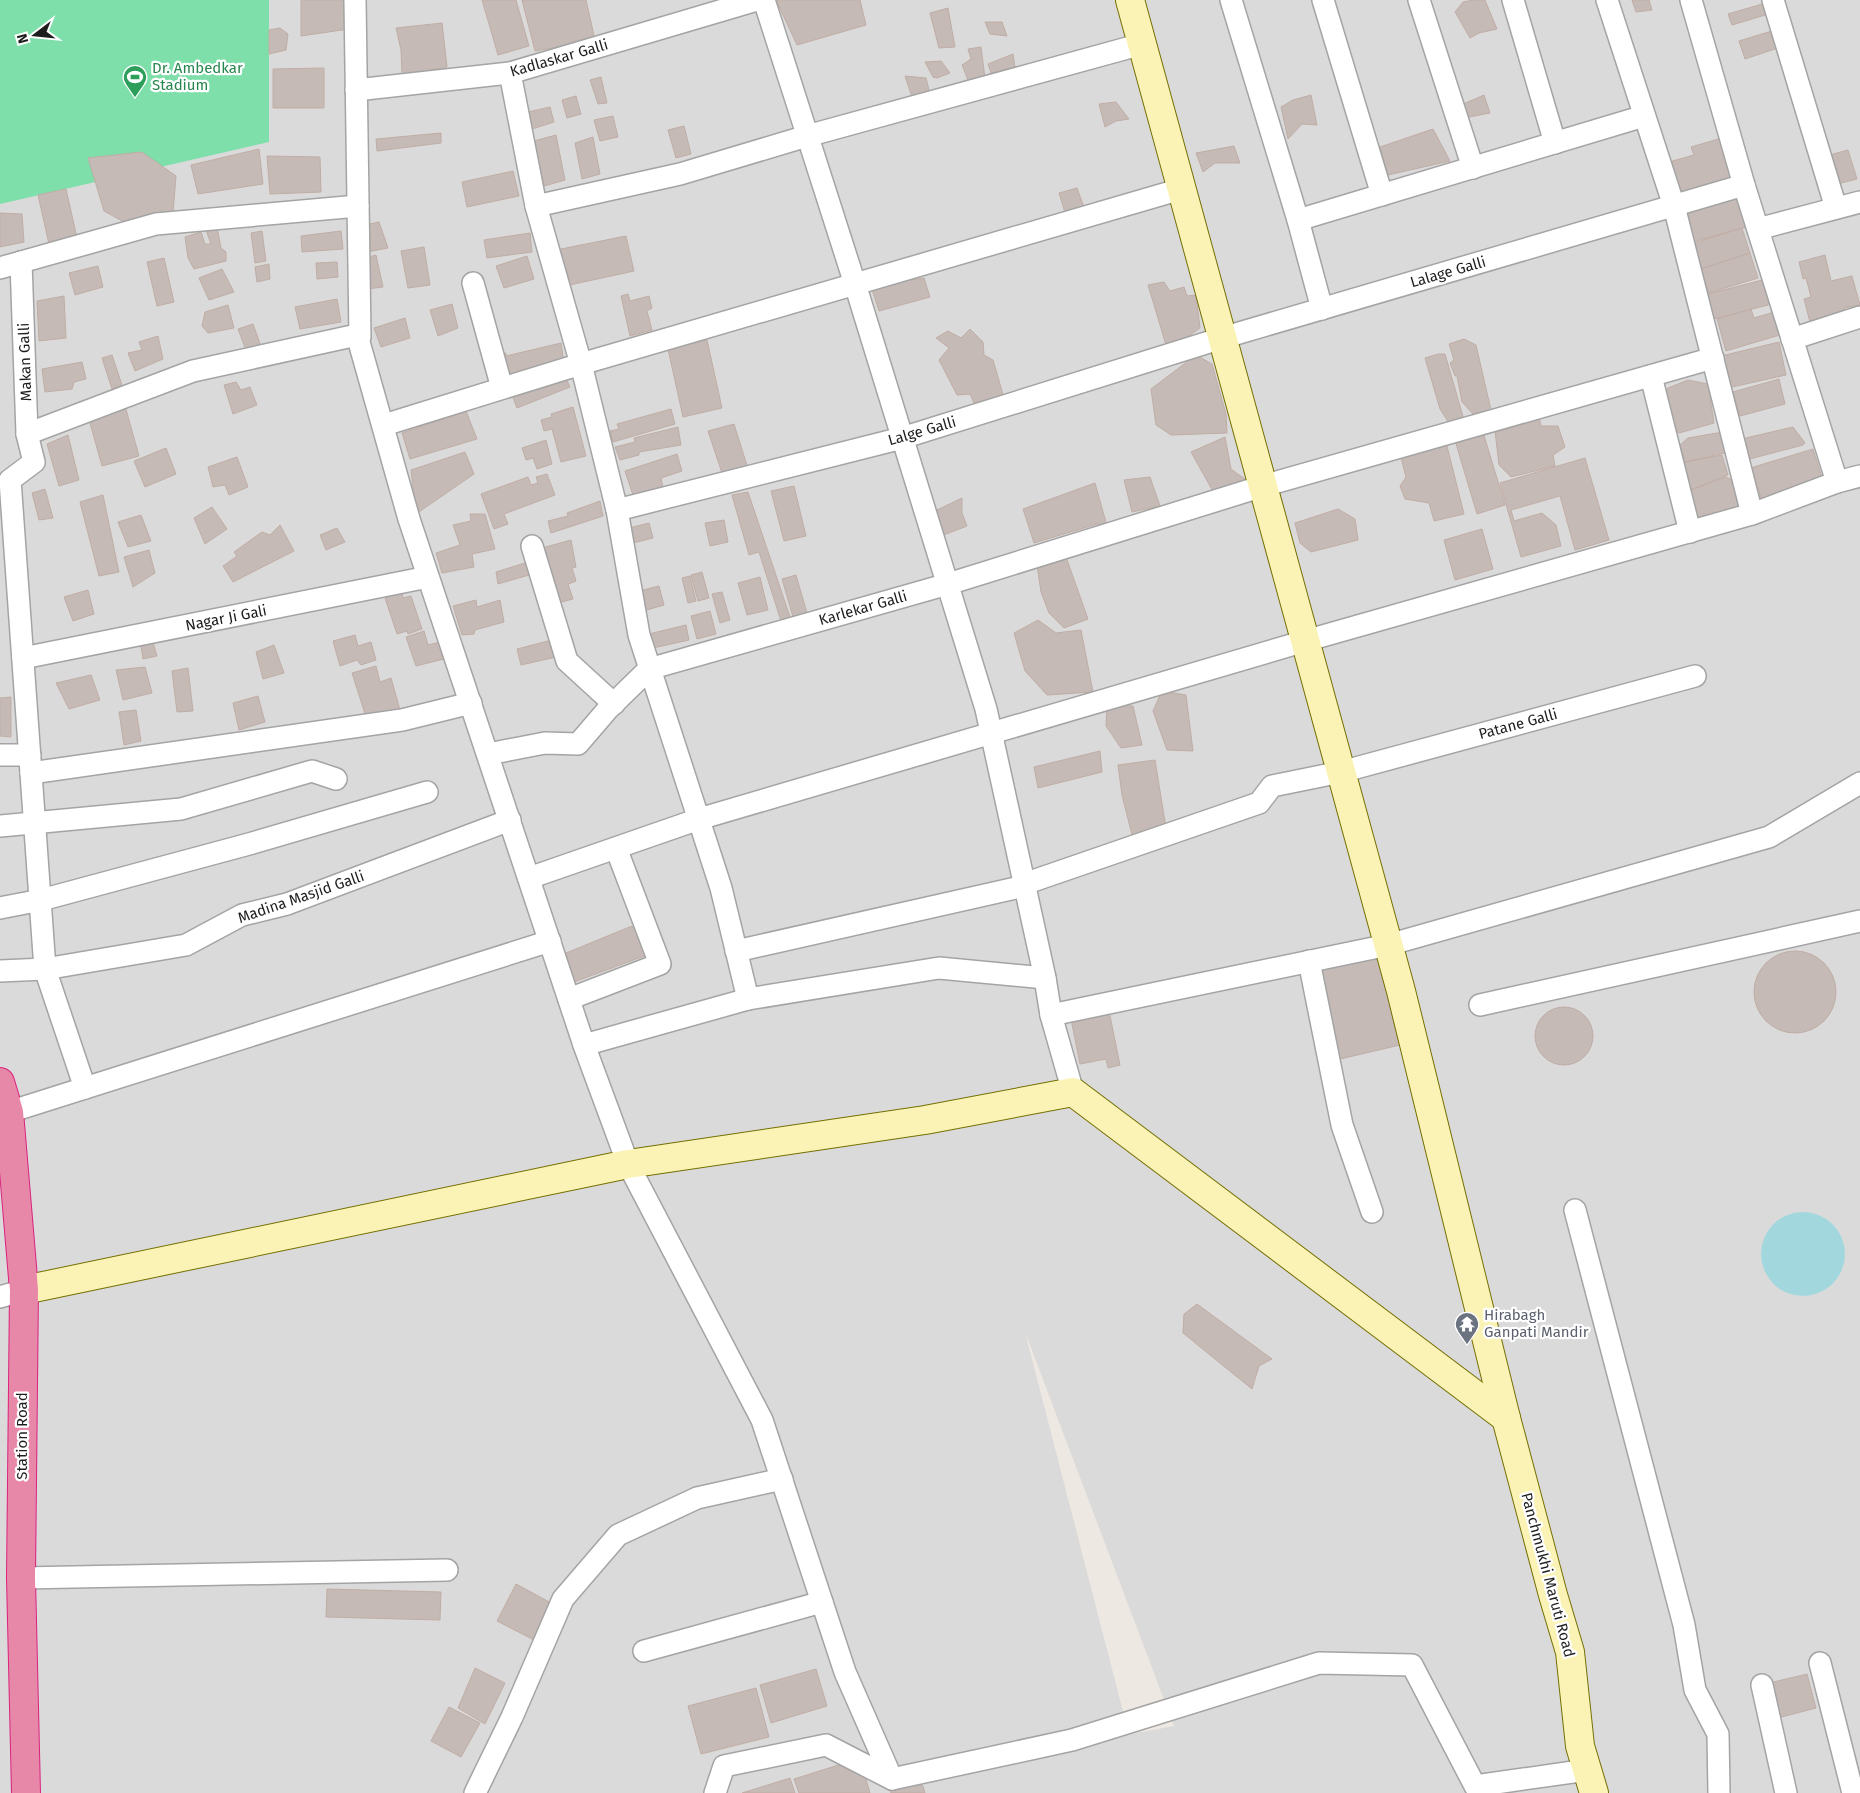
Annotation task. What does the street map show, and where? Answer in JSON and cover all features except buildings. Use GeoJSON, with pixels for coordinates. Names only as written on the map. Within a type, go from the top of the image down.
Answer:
{"type":"FeatureCollection","features":[{"type":"Feature","properties":{"kind":"highway","name":"Station Road"},"geometry":{"type":"LineString","coordinates":[[0,1082],[9,1112],[12,1294],[26,1793]]}},
{"type":"Feature","properties":{"kind":"street"},"geometry":{"type":"LineString","coordinates":[[27,434],[193,371],[357,335],[360,337],[354,0]]}},
{"type":"Feature","properties":{"kind":"street","name":"Kadlaskar Galli"},"geometry":{"type":"LineString","coordinates":[[356,90],[510,73],[756,0]]}},
{"type":"Feature","properties":{"kind":"street"},"geometry":{"type":"LineString","coordinates":[[764,0],[855,284],[986,709],[1045,978],[1051,1014],[1073,1092],[1506,1418]]}},
{"type":"Feature","properties":{"kind":"street","name":"Panchmukhi Maruti Road"},"geometry":{"type":"LineString","coordinates":[[1130,0],[1388,945],[1506,1418],[1570,1652],[1580,1746],[1590,1781]]}},
{"type":"Feature","properties":{"kind":"street"},"geometry":{"type":"LineString","coordinates":[[1232,0],[1298,220],[1322,309]]}},
{"type":"Feature","properties":{"kind":"street"},"geometry":{"type":"LineString","coordinates":[[1323,0],[1382,195]]}},
{"type":"Feature","properties":{"kind":"street"},"geometry":{"type":"LineString","coordinates":[[1419,0],[1473,168]]}},
{"type":"Feature","properties":{"kind":"street"},"geometry":{"type":"LineString","coordinates":[[1513,0],[1555,143]]}},
{"type":"Feature","properties":{"kind":"street"},"geometry":{"type":"LineString","coordinates":[[1607,0],[1674,206],[1752,514]]}},
{"type":"Feature","properties":{"kind":"street"},"geometry":{"type":"LineString","coordinates":[[1691,0],[1744,185],[1837,482]]}},
{"type":"Feature","properties":{"kind":"street"},"geometry":{"type":"LineString","coordinates":[[1773,0],[1836,208]]}},
{"type":"Feature","properties":{"kind":"street"},"geometry":{"type":"LineString","coordinates":[[536,206],[680,174],[807,136],[1142,44]]}},
{"type":"Feature","properties":{"kind":"street"},"geometry":{"type":"LineString","coordinates":[[510,73],[536,206],[581,364],[617,510],[640,635],[649,669],[721,888],[748,999]]}},
{"type":"Feature","properties":{"kind":"street"},"geometry":{"type":"LineString","coordinates":[[1298,220],[1644,116]]}},
{"type":"Feature","properties":{"kind":"street","name":"Lalage Galli"},"geometry":{"type":"LineString","coordinates":[[1222,338],[1744,185]]}},
{"type":"Feature","properties":{"kind":"street"},"geometry":{"type":"LineString","coordinates":[[384,426],[581,364],[1181,189]]}},
{"type":"Feature","properties":{"kind":"street"},"geometry":{"type":"LineString","coordinates":[[1758,229],[1860,202]]}},
{"type":"Feature","properties":{"kind":"street"},"geometry":{"type":"LineString","coordinates":[[0,268],[156,224],[358,206]]}},
{"type":"Feature","properties":{"kind":"street","name":"Makan Galli"},"geometry":{"type":"LineString","coordinates":[[5,492],[10,480],[34,462],[27,434],[21,262]]}},
{"type":"Feature","properties":{"kind":"street"},"geometry":{"type":"LineString","coordinates":[[473,283],[502,388]]}},
{"type":"Feature","properties":{"kind":"street"},"geometry":{"type":"LineString","coordinates":[[1792,339],[1859,322]]}},
{"type":"Feature","properties":{"kind":"street"},"geometry":{"type":"LineString","coordinates":[[357,335],[409,519],[584,1044],[628,1164],[762,1420],[845,1672],[892,1779]]}},
{"type":"Feature","properties":{"kind":"street","name":"Lalge Galli"},"geometry":{"type":"LineString","coordinates":[[617,510],[902,438],[1222,338]]}},
{"type":"Feature","properties":{"kind":"street","name":"Karlekar Galli"},"geometry":{"type":"LineString","coordinates":[[488,754],[545,743],[578,744],[649,669],[948,584],[1263,486],[1713,358]]}},
{"type":"Feature","properties":{"kind":"street"},"geometry":{"type":"LineString","coordinates":[[1651,376],[1690,532]]}},
{"type":"Feature","properties":{"kind":"street"},"geometry":{"type":"LineString","coordinates":[[529,878],[699,819],[1305,641],[1752,514],[1837,482],[1860,476]]}},
{"type":"Feature","properties":{"kind":"street"},"geometry":{"type":"LineString","coordinates":[[5,492],[23,658],[45,969],[86,1088]]}},
{"type":"Feature","properties":{"kind":"street"},"geometry":{"type":"LineString","coordinates":[[532,546],[567,661],[614,704]]}},
{"type":"Feature","properties":{"kind":"street","name":"Nagar Ji Gali"},"geometry":{"type":"LineString","coordinates":[[23,658],[428,577]]}},
{"type":"Feature","properties":{"kind":"street","name":"Patane Galli"},"geometry":{"type":"LineString","coordinates":[[736,951],[1024,885],[1260,803],[1272,786],[1341,772],[1695,676]]}},
{"type":"Feature","properties":{"kind":"street"},"geometry":{"type":"LineString","coordinates":[[0,755],[31,764],[402,720],[470,703]]}},
{"type":"Feature","properties":{"kind":"street"},"geometry":{"type":"LineString","coordinates":[[0,826],[181,810],[312,771],[336,779]]}},
{"type":"Feature","properties":{"kind":"street"},"geometry":{"type":"LineString","coordinates":[[1051,1014],[1388,945],[1769,838],[1860,783]]}},
{"type":"Feature","properties":{"kind":"street"},"geometry":{"type":"LineString","coordinates":[[0,908],[41,900],[249,844],[427,792]]}},
{"type":"Feature","properties":{"kind":"street","name":"Madina Masjid Galli"},"geometry":{"type":"LineString","coordinates":[[0,972],[45,969],[186,945],[242,915],[287,904],[510,820]]}},
{"type":"Feature","properties":{"kind":"street"},"geometry":{"type":"LineString","coordinates":[[569,999],[660,964],[616,848]]}},
{"type":"Feature","properties":{"kind":"street"},"geometry":{"type":"LineString","coordinates":[[1480,1005],[1860,921]]}},
{"type":"Feature","properties":{"kind":"street"},"geometry":{"type":"LineString","coordinates":[[9,1112],[550,941]]}},
{"type":"Feature","properties":{"kind":"street"},"geometry":{"type":"LineString","coordinates":[[1309,961],[1342,1125],[1372,1212]]}},
{"type":"Feature","properties":{"kind":"street"},"geometry":{"type":"LineString","coordinates":[[584,1044],[748,999],[939,968],[1045,978]]}},
{"type":"Feature","properties":{"kind":"street"},"geometry":{"type":"LineString","coordinates":[[12,1294],[628,1164],[925,1120],[1073,1092]]}},
{"type":"Feature","properties":{"kind":"street"},"geometry":{"type":"LineString","coordinates":[[1575,1210],[1684,1625],[1695,1690],[1718,1734],[1719,1793]]}},
{"type":"Feature","properties":{"kind":"street"},"geometry":{"type":"LineString","coordinates":[[475,1793],[512,1717],[563,1599],[618,1535],[697,1498],[782,1479]]}},
{"type":"Feature","properties":{"kind":"street"},"geometry":{"type":"LineString","coordinates":[[21,1578],[447,1570]]}},
{"type":"Feature","properties":{"kind":"street"},"geometry":{"type":"LineString","coordinates":[[644,1651],[822,1602]]}},
{"type":"Feature","properties":{"kind":"street"},"geometry":{"type":"LineString","coordinates":[[715,1793],[724,1766],[826,1745],[892,1779],[1072,1740],[1319,1663],[1412,1665],[1474,1786],[1590,1781]]}},
{"type":"Feature","properties":{"kind":"street"},"geometry":{"type":"LineString","coordinates":[[1820,1663],[1854,1793]]}},
{"type":"Feature","properties":{"kind":"street"},"geometry":{"type":"LineString","coordinates":[[1762,1685],[1786,1793]]}},
{"type":"Feature","properties":{"kind":"shaded area"},"geometry":{"type":"Polygon","coordinates":[[[0,0],[1860,0],[1860,1793],[0,1793],[0,0]],[[1025,1332],[1126,1723],[907,1776],[1174,1726],[1025,1332]]]}},
{"type":"Feature","properties":{"kind":"green space","name":"Dr. Ambedkar Stadium"},"geometry":{"type":"Polygon","coordinates":[[[0,0],[269,0],[269,142],[0,204],[0,0]]]}},
{"type":"Feature","properties":{"kind":"water"},"geometry":{"type":"Polygon","coordinates":[[[1795,1212],[1811,1212],[1827,1219],[1838,1230],[1845,1246],[1842,1270],[1833,1284],[1827,1289],[1811,1296],[1795,1296],[1779,1289],[1768,1278],[1761,1262],[1761,1246],[1768,1230],[1779,1219],[1795,1212]]]}},
{"type":"Feature","properties":{"kind":"place","name":"Dr. Ambedkar Stadium"},"geometry":{"type":"Point","coordinates":[135,98]}},
{"type":"Feature","properties":{"kind":"place","name":"Hirabagh Ganpati Mandir"},"geometry":{"type":"Point","coordinates":[1467,1345]}}]}
